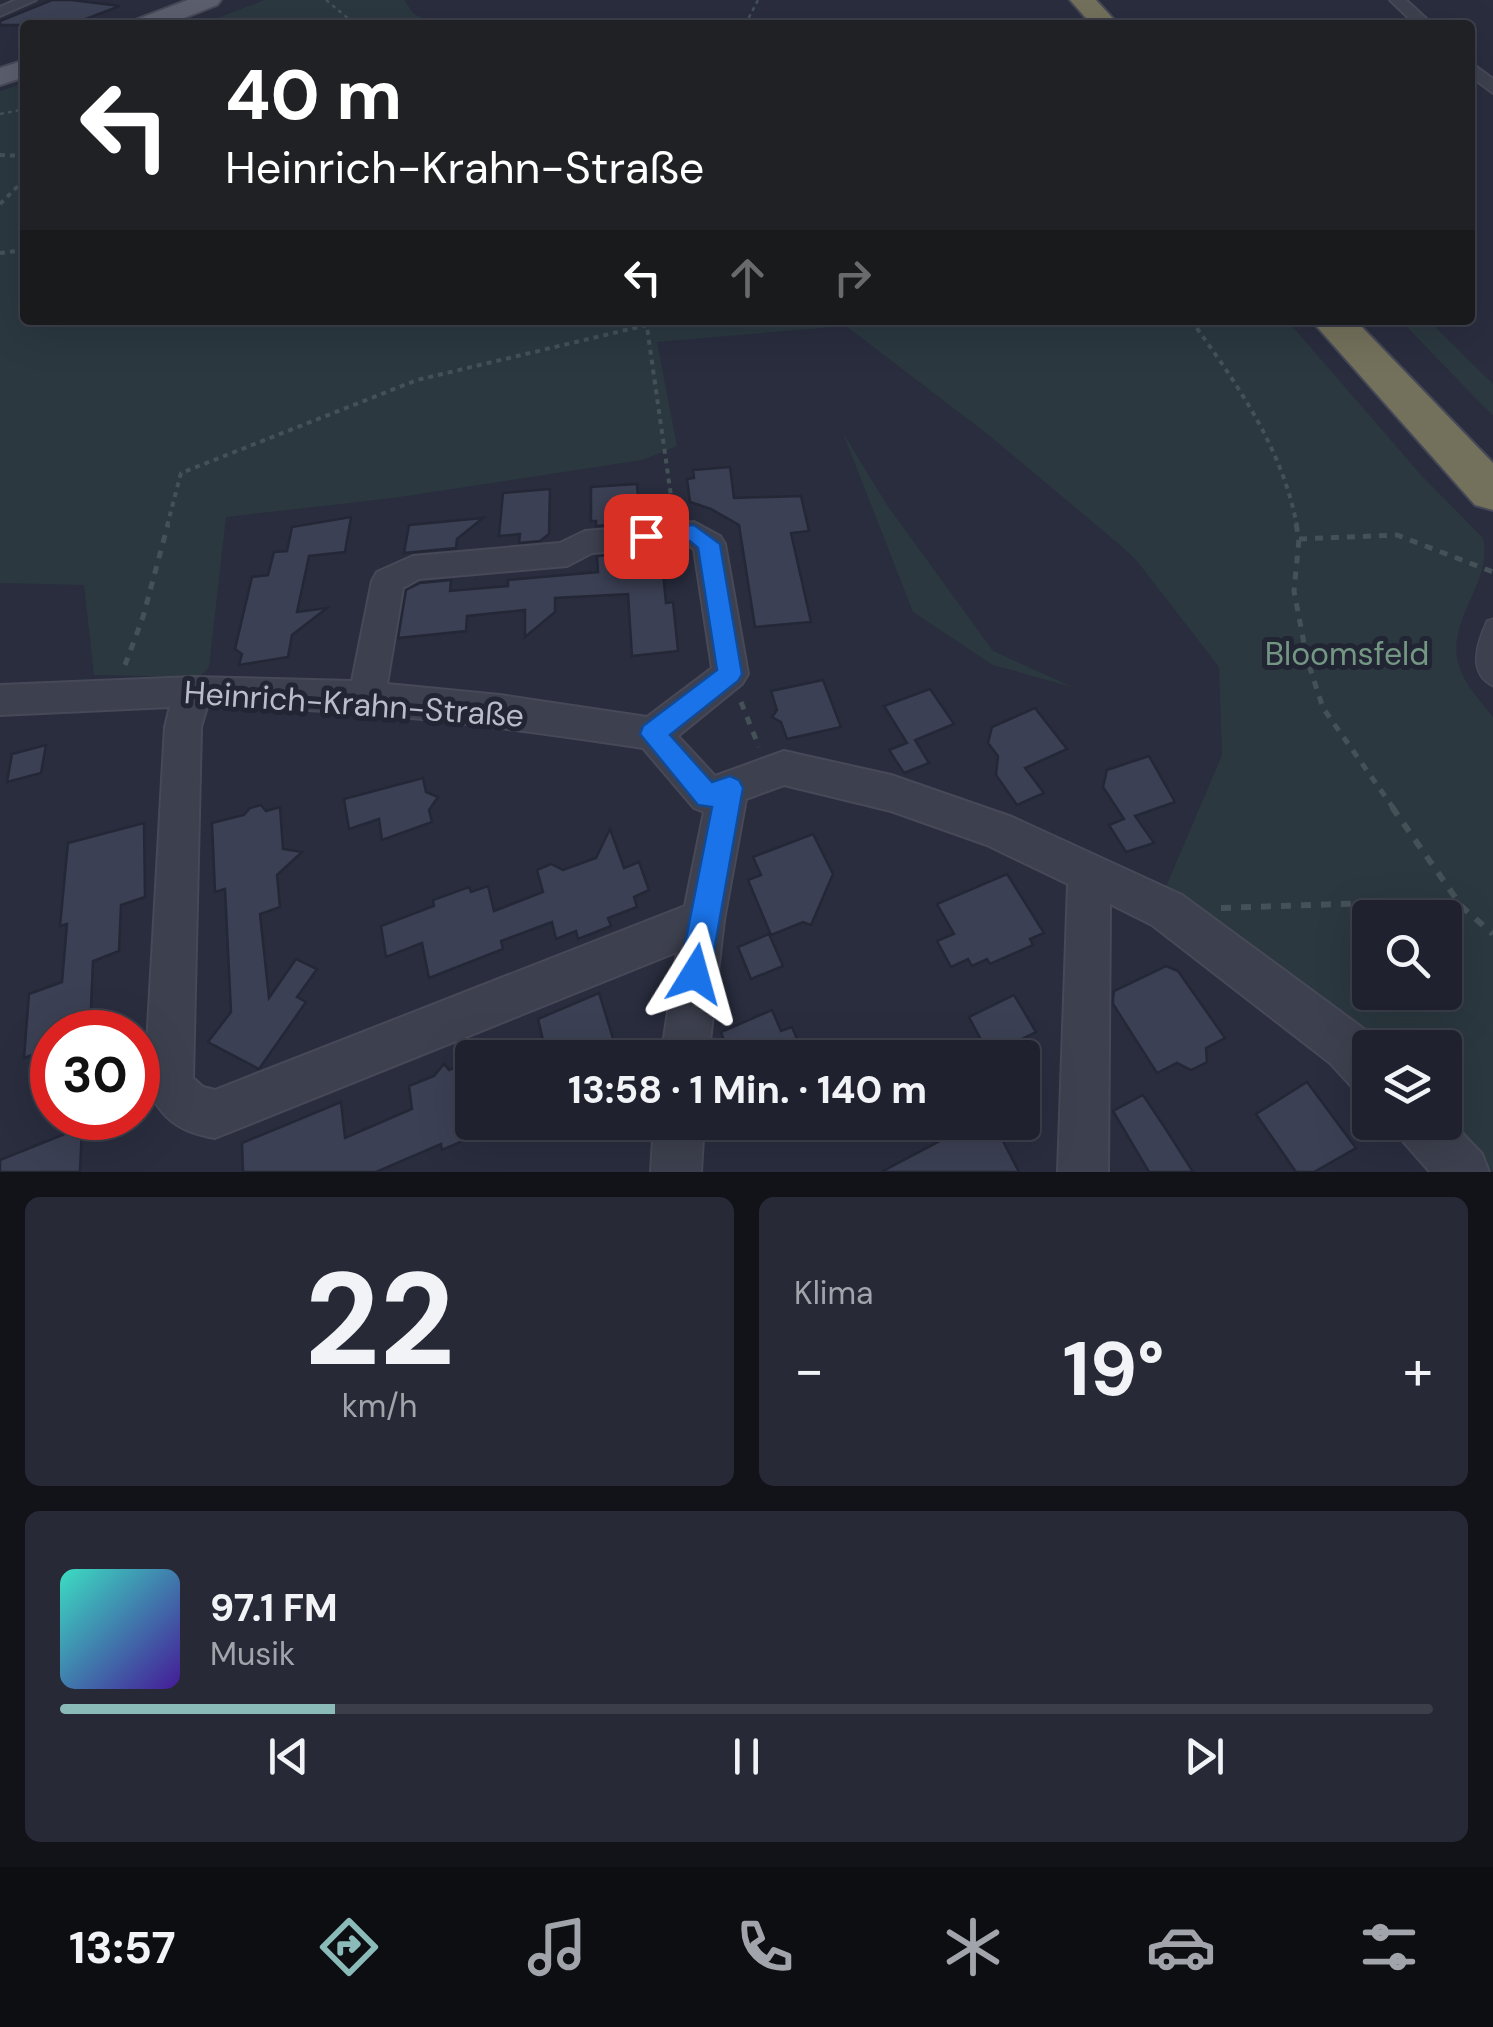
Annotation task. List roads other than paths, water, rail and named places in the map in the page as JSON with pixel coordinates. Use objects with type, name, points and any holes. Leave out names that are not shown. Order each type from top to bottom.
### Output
[{"type":"highway","points":[[1060,0],[1078,20]]},
{"type":"highway","points":[[1082,0],[1101,20]]},
{"type":"highway","points":[[1336,325],[1493,493]]},
{"type":"highway","points":[[1375,325],[1493,446]]},
{"type":"highway","points":[[1403,399],[1459,474],[1493,528]]},
{"type":"main road","points":[[127,20],[176,0]]},
{"type":"main road","points":[[157,20],[209,0]]},
{"type":"street","points":[[0,12],[30,0]]},
{"type":"street","points":[[1398,0],[1420,20]]},
{"type":"street","points":[[366,698],[388,581],[414,568],[568,554],[585,542],[694,533],[709,544],[730,674],[652,734],[708,796],[784,768],[891,793],[998,830],[1167,910],[1352,1051]]},
{"type":"street","name":"Heinrich-Krahn-Straße","points":[[0,700],[115,691],[366,698],[450,704],[652,734]]},
{"type":"street","points":[[194,692],[183,727],[169,1080],[173,1093],[195,1112],[214,1114],[703,920]]},
{"type":"street","points":[[686,1040],[703,920],[730,788]]},
{"type":"street","points":[[1083,1172],[1088,874]]},
{"type":"street","points":[[676,1172],[678,1140]]},
{"type":"street","points":[[1435,1140],[1464,1172]]},
{"type":"lane","points":[[1493,626],[1486,649],[1486,671],[1493,678]]},
{"type":"park label","name":"Bloomsfeld","points":[[1347,654]]}]
